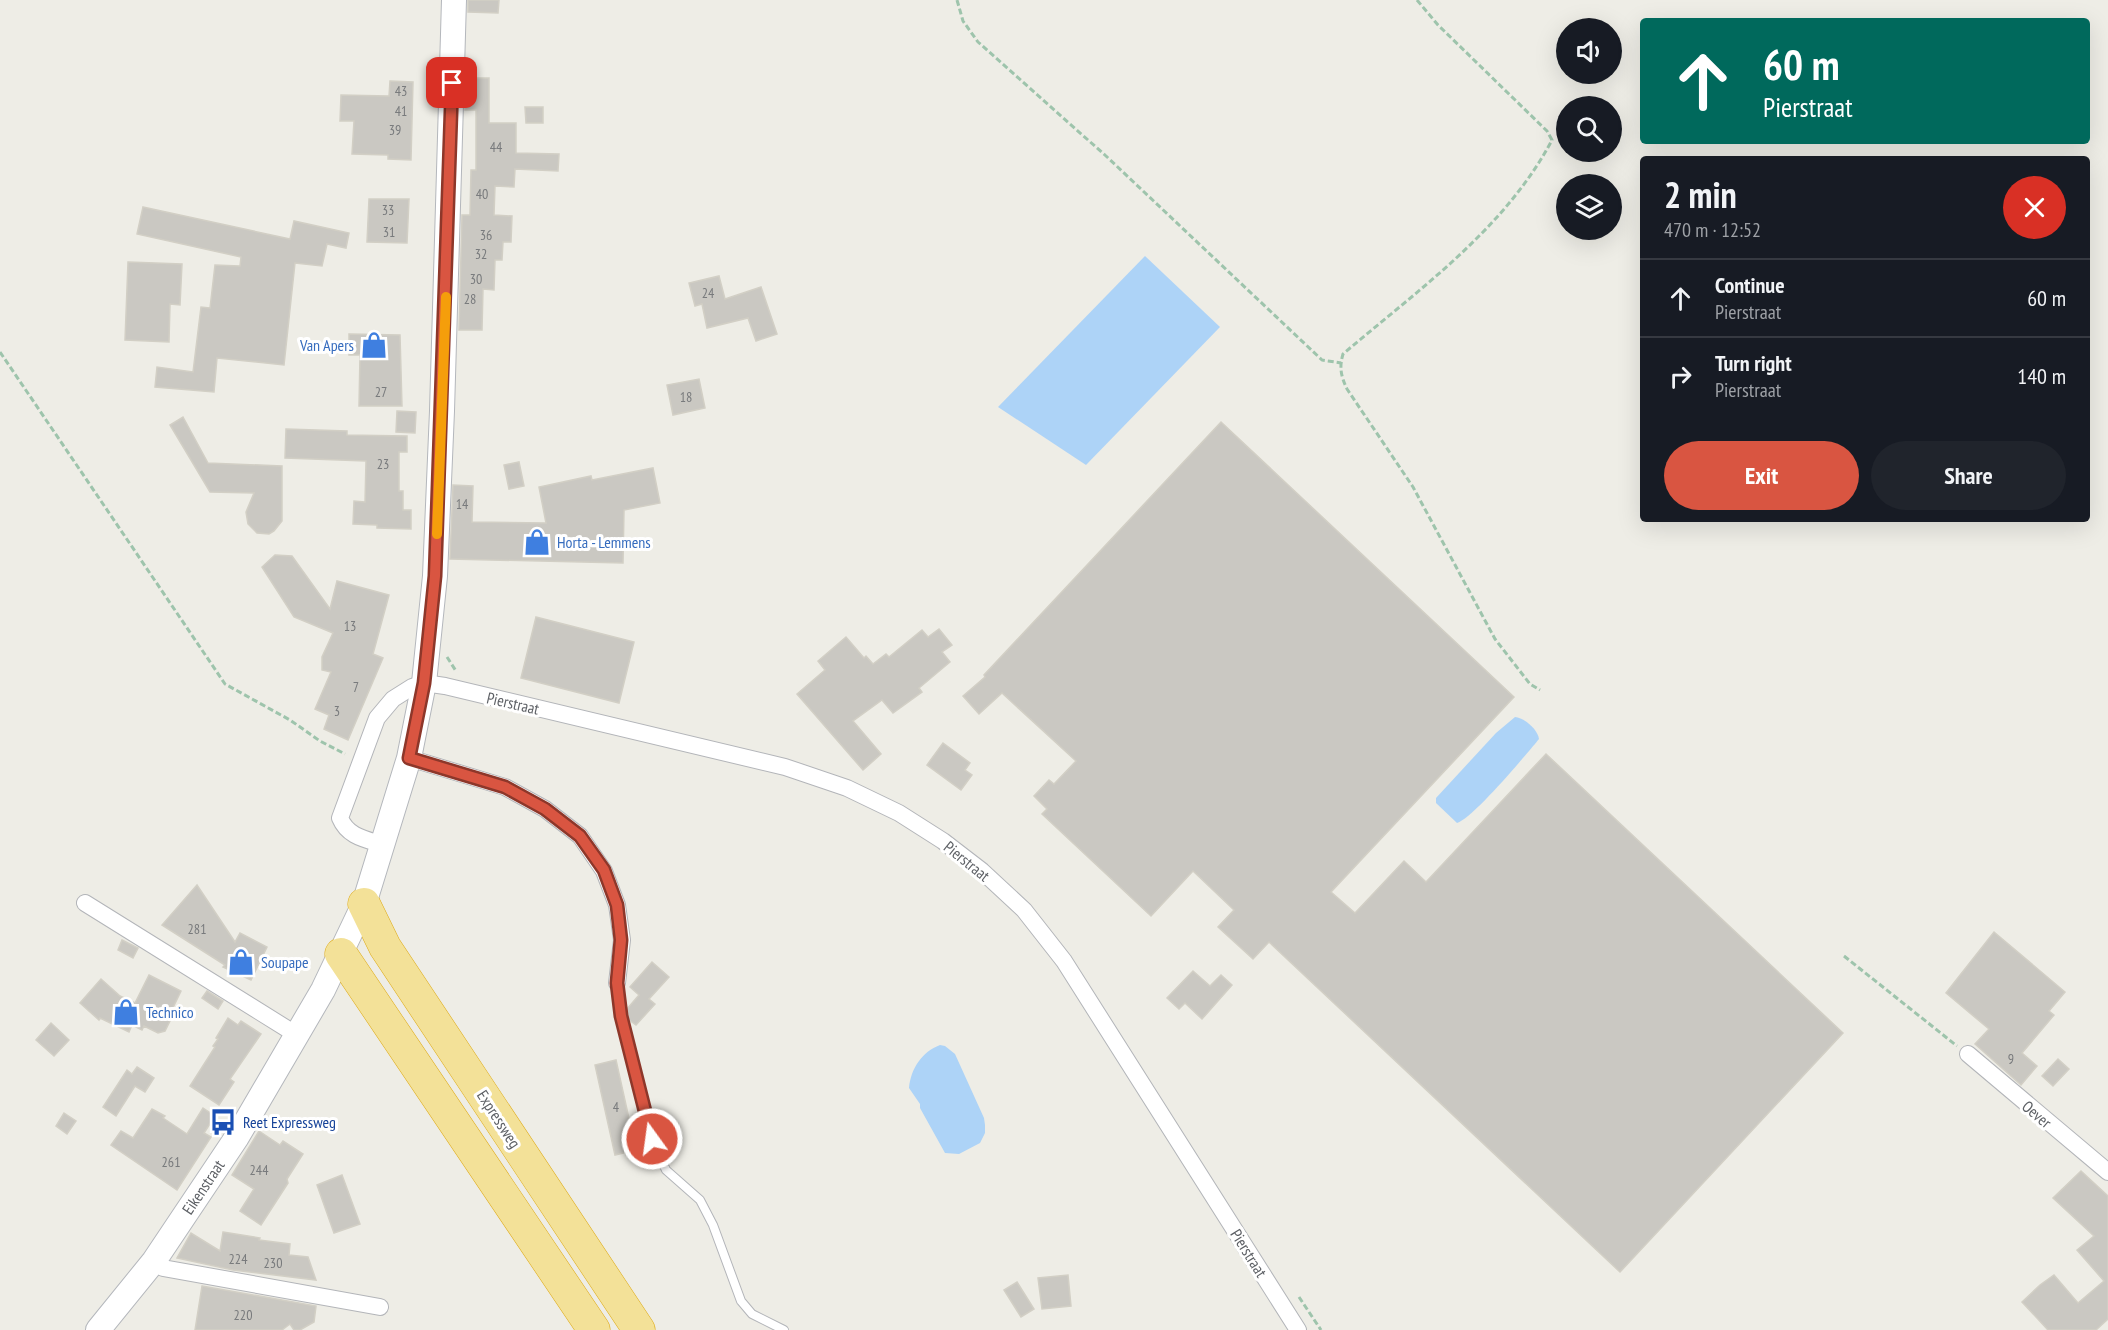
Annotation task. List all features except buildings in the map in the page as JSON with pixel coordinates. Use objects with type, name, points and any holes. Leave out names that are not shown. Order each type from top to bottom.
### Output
[{"type":"highway","name":"Expressweg","points":[[364,904],[385,947],[639,1330]]},
{"type":"highway","points":[[341,954],[594,1330]]},
{"type":"street","points":[[424,683],[412,687],[393,699],[377,718],[340,818],[344,828],[356,836],[384,845],[409,758],[424,683],[429,641],[435,576],[441,434],[454,6]]},
{"type":"street","name":"Pierstraat","points":[[424,683],[445,686],[785,767],[847,788],[899,813],[943,841],[981,870],[1024,910],[1064,961],[1298,1330]]},
{"type":"street","points":[[409,758],[505,787],[545,809],[580,836],[604,870],[617,905],[621,940],[617,983]]},
{"type":"street","name":"Eikenstraat","points":[[98,1330],[154,1262],[237,1137],[341,954],[364,904],[384,845]]},
{"type":"street","points":[[85,903],[297,1035]]},
{"type":"street","name":"Oever","points":[[1968,1054],[2108,1172]]},
{"type":"street","points":[[154,1262],[163,1268],[380,1307]]},
{"type":"lane","points":[[617,983],[621,1016],[652,1139],[666,1170],[700,1200],[713,1225],[741,1301],[752,1314],[784,1330]]},
{"type":"path","points":[[957,0],[963,21],[978,42],[1106,156],[1322,360],[1341,363]]},
{"type":"path","points":[[1417,0],[1438,25],[1547,131],[1552,140],[1538,167],[1501,212],[1463,252],[1343,354],[1341,375],[1347,388],[1413,487],[1495,639],[1530,684],[1540,690]]},
{"type":"path","points":[[0,352],[225,684],[290,720],[320,741],[360,761]]},
{"type":"path","points":[[429,641],[443,643],[446,656],[459,673]]},
{"type":"path","points":[[1844,956],[1968,1054]]},
{"type":"path","points":[[1294,1290],[1321,1330]]},
{"type":"water","points":[[1145,256],[1220,327],[1086,465],[998,407]]},
{"type":"water","points":[[1515,717],[1530,725],[1539,739],[1486,799],[1465,819],[1457,823],[1436,803],[1436,798],[1496,733]]},
{"type":"water","points":[[940,1045],[955,1054],[984,1118],[985,1133],[980,1143],[959,1154],[945,1153],[920,1108],[920,1104],[909,1088],[918,1062]]},
{"type":"slow traffic","points":[[437,534],[446,297]]},
{"type":"place","name":"Van Apers","points":[[374,345]]},
{"type":"place","name":"Horta - Lemmens","points":[[537,542]]},
{"type":"place","name":"Soupape","points":[[241,962]]},
{"type":"place","name":"Technico","points":[[126,1012]]},
{"type":"place","name":"Reet Expressweg","points":[[223,1122]]},
{"type":"route","points":[[452,83],[435,576],[424,683],[409,758],[505,787],[545,809],[580,836],[604,870],[617,905],[621,940],[617,983],[621,1016],[652,1139]]}]
